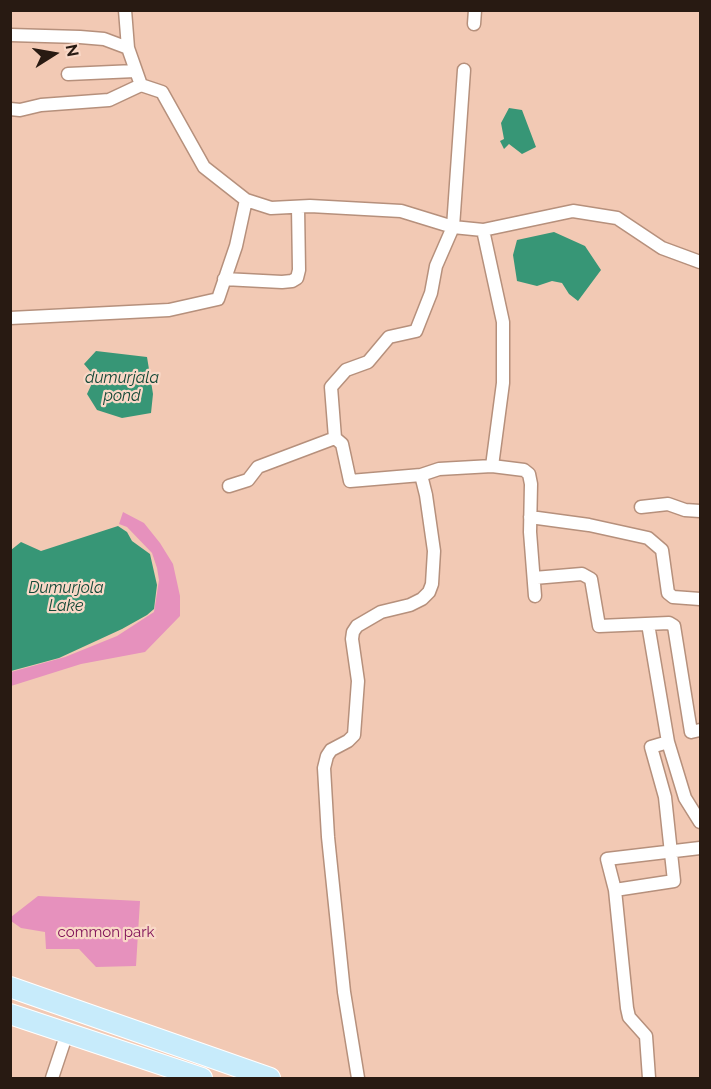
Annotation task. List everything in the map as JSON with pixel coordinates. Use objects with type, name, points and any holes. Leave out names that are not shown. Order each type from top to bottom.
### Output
[{"type":"main road","points":[[10,987],[270,1078]]},
{"type":"main road","points":[[10,1014],[197,1078]]},
{"type":"street","points":[[125,10],[128,48],[141,85]]},
{"type":"street","points":[[474,24],[475,10]]},
{"type":"street","points":[[10,35],[104,39],[128,48]]},
{"type":"street","points":[[464,70],[453,227],[436,266],[430,293],[416,331],[389,337],[368,362],[346,370],[331,387],[335,438],[342,444],[350,481],[421,475],[439,469],[492,466],[524,470],[529,474],[531,484],[530,517],[535,596]]},
{"type":"street","points":[[68,74],[135,71]]},
{"type":"street","points":[[10,109],[20,110],[41,105],[109,100],[141,85],[162,92],[204,167],[246,200],[271,208],[401,211],[453,227],[483,230],[573,211],[617,218],[662,249],[700,262]]},
{"type":"street","points":[[10,318],[169,310],[218,299],[236,246],[246,200]]},
{"type":"street","points":[[224,279],[282,282],[297,278],[299,270],[298,207]]},
{"type":"street","points":[[483,230],[503,322],[503,382],[492,466]]},
{"type":"street","points":[[229,486],[248,480],[258,467],[335,438]]},
{"type":"street","points":[[358,1078],[344,992],[328,837],[324,768],[331,750],[354,735],[358,681],[353,632],[357,626],[381,612],[410,605],[422,599],[429,592],[432,584],[434,551],[421,475]]},
{"type":"street","points":[[641,507],[668,504],[685,510],[700,511]]},
{"type":"street","points":[[530,517],[589,525],[648,538],[662,550],[668,593],[673,597],[700,599]]},
{"type":"street","points":[[534,578],[582,574],[591,579],[598,626],[669,623],[674,626],[691,732],[700,730]]},
{"type":"street","points":[[648,624],[668,742],[685,798],[700,822]]},
{"type":"street","points":[[615,890],[674,880],[664,797],[651,747],[668,742]]},
{"type":"street","points":[[649,1078],[646,1036],[629,1017],[627,1008],[615,890],[607,859],[700,848]]},
{"type":"street","points":[[52,1078],[67,1033]]},
{"type":"green space","points":[[123,512],[144,523],[173,564],[180,596],[180,616],[145,652],[81,664],[11,686],[11,672],[65,657],[117,636],[154,612],[159,580],[157,568],[152,553],[127,527],[119,524]]},
{"type":"green space","name":"common park","points":[[38,896],[140,901],[136,966],[96,967],[79,949],[46,949],[45,932],[21,928],[11,921],[11,917]]},
{"type":"water","points":[[509,108],[522,110],[536,147],[522,154],[509,144],[504,149],[500,141],[504,139],[501,123]]},
{"type":"water","points":[[554,232],[585,246],[601,270],[578,301],[569,294],[562,283],[552,281],[537,286],[517,281],[513,255],[517,240]]},
{"type":"water","name":"dumurjala pond","points":[[96,351],[147,357],[153,394],[151,413],[122,418],[97,410],[87,394],[95,377],[84,364]]},
{"type":"water","name":"Dumurjola Lake","points":[[118,526],[127,532],[132,541],[150,554],[157,585],[154,609],[122,629],[59,658],[11,671],[11,550],[21,542],[41,551]]}]
